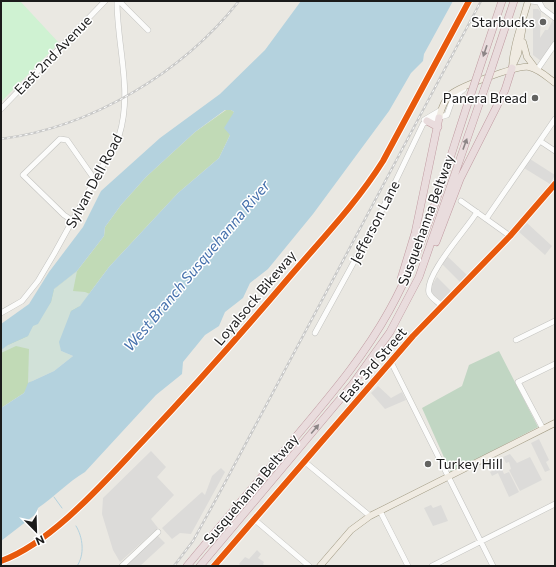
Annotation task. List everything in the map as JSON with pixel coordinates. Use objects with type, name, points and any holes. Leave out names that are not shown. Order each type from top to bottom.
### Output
[{"type":"highway","name":"Susquehanna Beltway","points":[[187,566],[338,387],[364,353],[390,310],[410,269],[502,1]]},
{"type":"highway","name":"Susquehanna Beltway","points":[[200,566],[352,385],[390,332],[419,277],[514,1]]},
{"type":"highway","points":[[502,38],[517,1]]},
{"type":"highway","points":[[419,277],[431,253],[460,180],[505,90],[512,68]]},
{"type":"highway","points":[[364,353],[393,296],[407,261],[415,232],[440,114]]},
{"type":"highway","points":[[425,123],[438,127]]},
{"type":"main road","points":[[512,68],[513,54],[530,1]]},
{"type":"main road","points":[[512,68],[518,54],[523,20]]},
{"type":"main road","points":[[522,33],[524,51],[537,70]]},
{"type":"main road","points":[[440,114],[446,100],[451,94],[512,68],[523,66],[537,70],[555,82]]},
{"type":"main road","name":"East 3rd Street","points":[[214,566],[391,362],[442,306],[510,236],[555,184]]},
{"type":"main road","points":[[320,566],[351,530],[370,516],[555,423]]},
{"type":"street","name":"East 2nd Avenue","points":[[1,109],[105,1]]},
{"type":"street","points":[[118,1],[148,30]]},
{"type":"street","name":"Sylvan Dell Road","points":[[1,313],[19,304],[29,293],[46,268],[119,136],[124,117],[126,92],[118,1]]},
{"type":"street","points":[[530,1],[539,2],[543,10],[555,18]]},
{"type":"street","points":[[537,70],[555,44]]},
{"type":"street","points":[[425,123],[440,114]]},
{"type":"street","points":[[486,218],[555,119]]},
{"type":"street","name":"Jefferson Lane","points":[[315,333],[378,218],[425,123]]},
{"type":"street","points":[[73,221],[64,216],[23,175],[60,139],[63,138],[67,140],[95,180]]},
{"type":"street","points":[[540,141],[555,151]]},
{"type":"street","points":[[461,201],[510,236]]},
{"type":"street","points":[[442,306],[432,297],[429,288],[442,258],[469,225],[477,212]]},
{"type":"street","points":[[516,340],[555,321]]},
{"type":"street","points":[[391,362],[494,566]]},
{"type":"street","points":[[543,429],[518,382],[555,364]]},
{"type":"street","points":[[305,462],[370,516]]},
{"type":"street","points":[[432,566],[555,504]]},
{"type":"street","points":[[380,511],[408,566]]},
{"type":"street","points":[[255,520],[309,566]]},
{"type":"street","points":[[122,566],[158,532]]},
{"type":"green space","points":[[1,1],[20,1],[59,43],[1,102]]},
{"type":"green space","points":[[226,110],[231,110],[234,112],[230,135],[219,158],[178,193],[109,267],[80,306],[24,393],[1,408],[1,350],[8,345],[54,289],[77,271],[104,236],[105,227],[121,205],[146,177],[195,132]]},
{"type":"green space","points":[[499,351],[538,427],[451,473],[422,408],[462,386],[469,365]]},
{"type":"shaded area","points":[[533,9],[538,9],[541,12],[540,38],[545,30],[548,30],[553,19],[555,21],[555,40],[541,61],[533,55]]},
{"type":"shaded area","points":[[530,159],[555,175],[550,184],[524,168]]},
{"type":"shaded area","points":[[527,223],[552,246],[545,255],[519,232]]},
{"type":"shaded area","points":[[446,255],[467,275],[460,282],[441,263]]},
{"type":"shaded area","points":[[77,271],[73,291],[90,294],[80,306],[71,311],[61,351],[73,356],[54,371],[28,383],[29,349],[16,346],[1,353],[1,350],[8,345],[28,336],[29,331],[51,302],[54,289]]},
{"type":"shaded area","points":[[437,277],[451,291],[441,301],[431,293],[430,288]]},
{"type":"shaded area","points":[[378,386],[391,398],[402,392],[406,400],[385,409],[371,393]]},
{"type":"shaded area","points":[[539,439],[549,460],[546,462],[550,470],[545,472],[531,443]]},
{"type":"shaded area","points":[[151,451],[166,467],[157,477],[174,495],[151,519],[158,528],[120,562],[113,550],[102,514],[103,498]]},
{"type":"shaded area","points":[[510,454],[517,463],[530,457],[542,480],[520,491],[509,470],[511,469],[509,462],[506,463],[503,457]]},
{"type":"shaded area","points":[[501,467],[504,474],[509,472],[519,492],[509,497],[498,473],[492,476],[490,472]]},
{"type":"shaded area","points":[[221,468],[225,472],[191,534],[180,533],[172,539],[162,528],[202,492],[205,495],[212,476]]},
{"type":"shaded area","points":[[431,505],[433,508],[441,505],[448,521],[433,526],[424,508]]},
{"type":"shaded area","points":[[157,535],[165,543],[140,566],[125,566]]},
{"type":"shaded area","points":[[257,550],[261,554],[258,558],[264,562],[263,564],[265,566],[241,566],[239,564],[245,557],[249,559]]},
{"type":"water","name":"West Branch Susquehanna River","points":[[301,1],[453,1],[424,54],[423,61],[411,73],[389,111],[313,214],[268,269],[250,283],[243,298],[225,312],[219,326],[205,335],[183,362],[182,374],[156,395],[85,472],[38,508],[36,514],[1,541],[1,408],[24,393],[28,383],[54,371],[73,356],[61,351],[59,342],[71,311],[80,306],[109,267],[178,193],[219,158],[230,135],[224,128],[234,112],[231,110],[225,110],[195,132],[146,177],[121,205],[105,227],[104,236],[77,271],[54,289],[51,302],[38,324],[33,326],[28,336],[8,345],[1,350],[1,324],[29,304],[49,272],[83,227],[101,191],[160,138],[220,94],[265,50]]},
{"type":"waterway","points":[[54,497],[62,508]]},
{"type":"waterway","points":[[76,526],[82,541],[81,557],[77,566]]},
{"type":"railway","points":[[1,139],[35,133],[69,122],[101,109],[133,92],[163,73],[191,51],[216,27],[239,1]]},
{"type":"railway","points":[[174,566],[193,541],[220,492],[481,1]]},
{"type":"cycle path","name":"Loyalsock Bikeway","points":[[1,561],[40,540],[95,492],[198,382],[337,222],[383,161],[469,1]]},
{"type":"cycle path","points":[[214,566],[413,336],[510,236],[555,184]]},
{"type":"place","name":"Starbucks","points":[[543,22]]},
{"type":"place","name":"Panera Bread","points":[[535,98]]},
{"type":"place","name":"Turkey Hill","points":[[428,464]]}]
